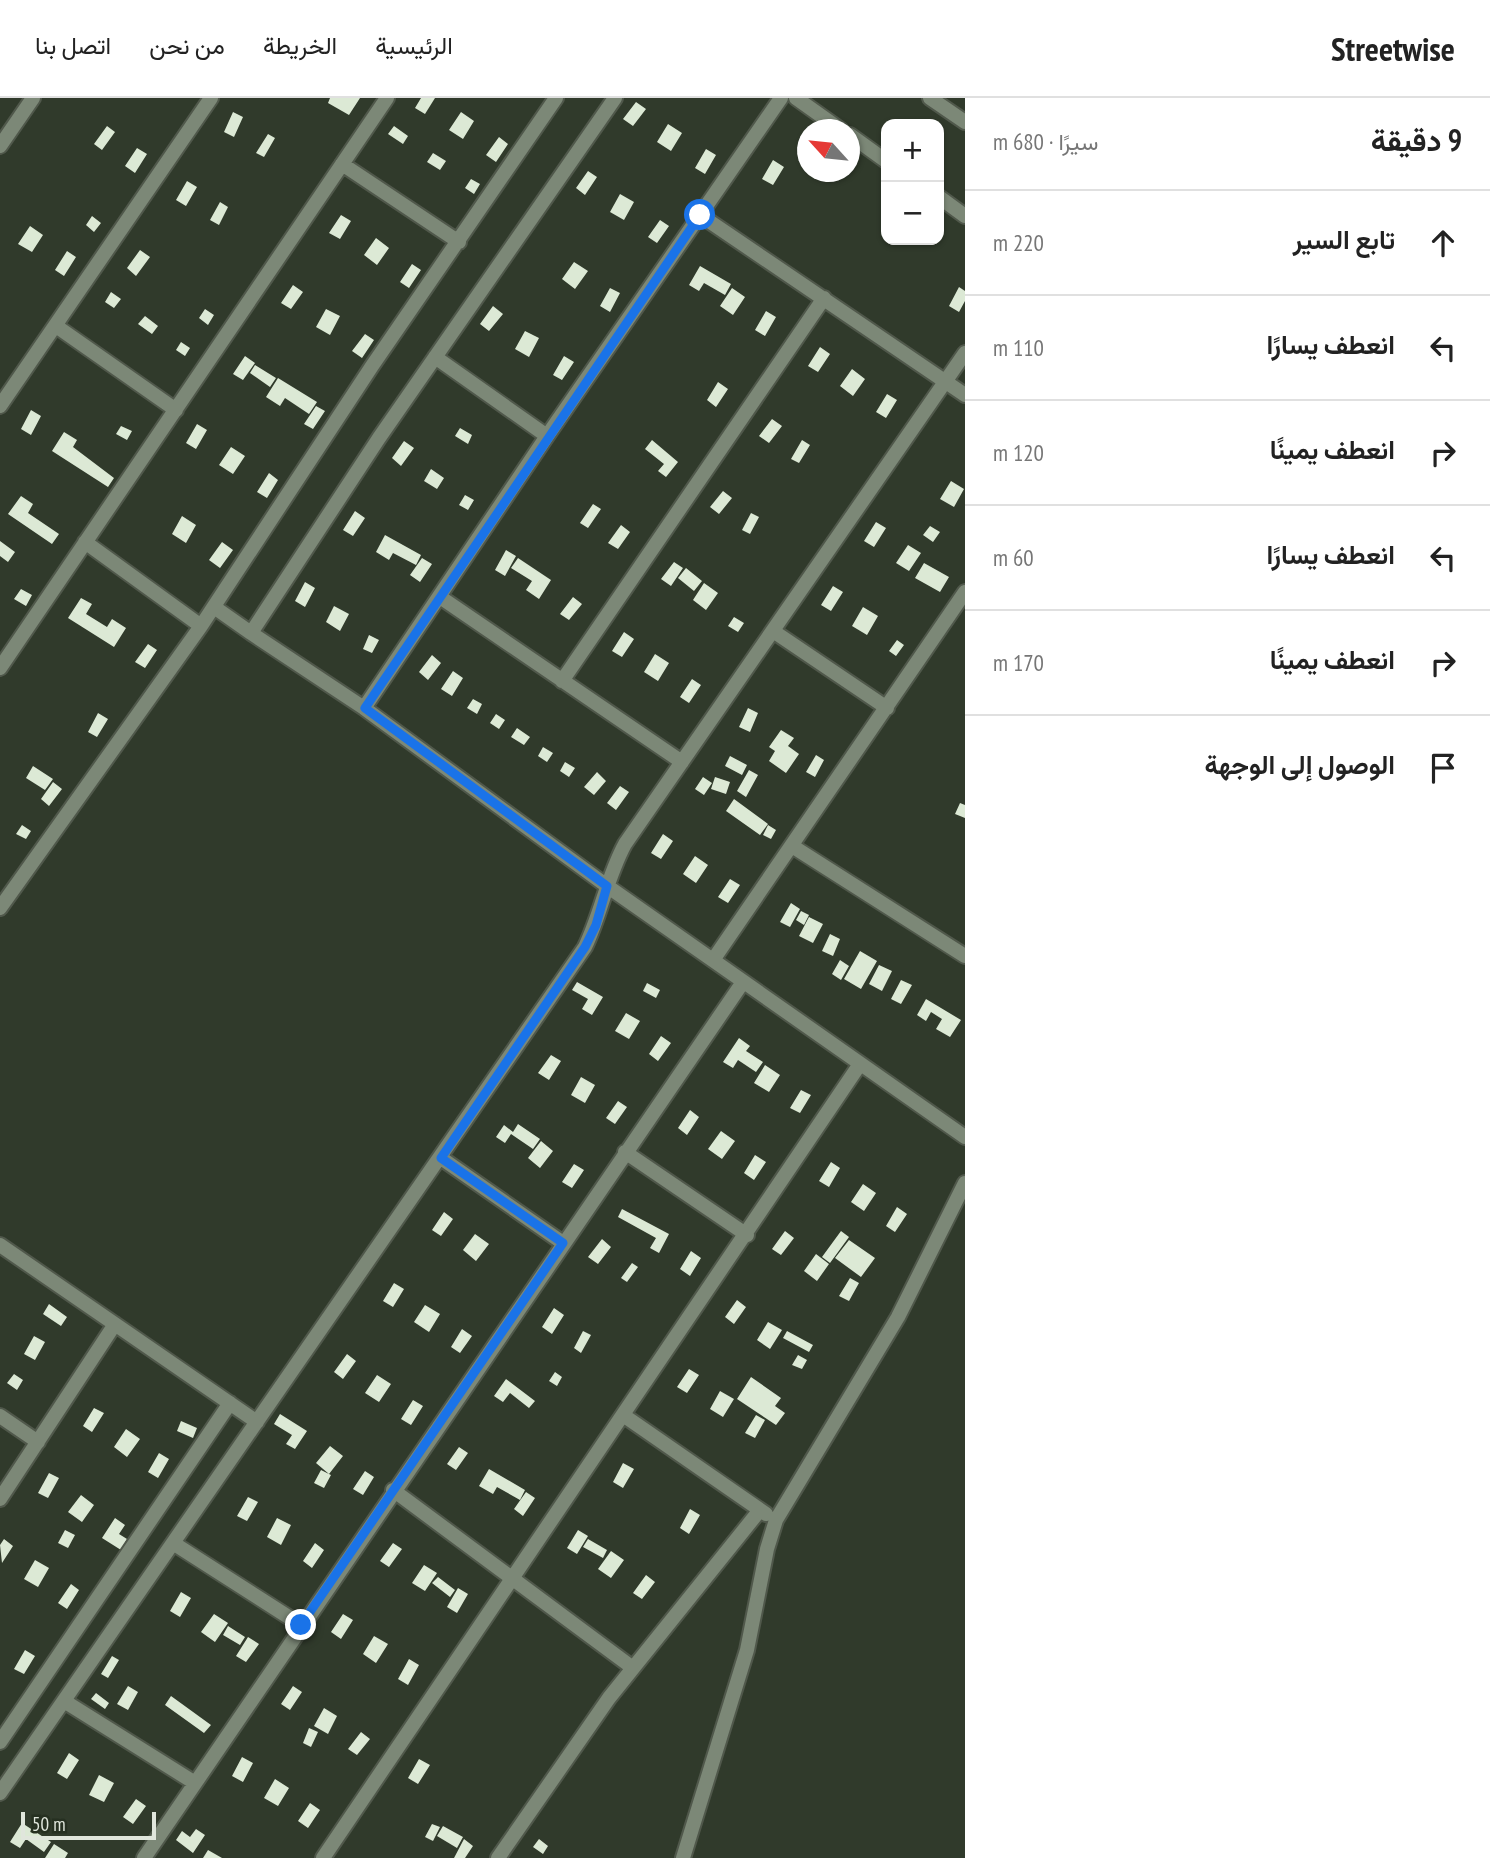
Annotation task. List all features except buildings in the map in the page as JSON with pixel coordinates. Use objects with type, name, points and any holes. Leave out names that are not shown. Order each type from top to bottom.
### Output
[{"type":"street","points":[[0,146],[33,98]]},
{"type":"street","points":[[0,406],[211,98]]},
{"type":"street","points":[[2,661],[387,98]]},
{"type":"street","points":[[0,908],[201,626],[372,366],[556,98]]},
{"type":"street","points":[[251,633],[435,357],[615,98]]},
{"type":"street","points":[[365,708],[547,436],[781,98]]},
{"type":"street","points":[[796,98],[826,119]]},
{"type":"street","points":[[930,98],[947,103],[965,122]]},
{"type":"street","points":[[860,143],[881,157]]},
{"type":"street","points":[[342,164],[459,242]]},
{"type":"street","points":[[944,201],[965,216]]},
{"type":"street","points":[[700,215],[965,395]]},
{"type":"street","points":[[562,681],[824,298]]},
{"type":"street","points":[[56,326],[176,410]]},
{"type":"street","points":[[0,1793],[585,947],[596,925],[614,864],[625,844],[965,353]]},
{"type":"street","points":[[435,357],[547,436]]},
{"type":"street","points":[[85,542],[201,626]]},
{"type":"street","points":[[713,960],[965,593]]},
{"type":"street","points":[[440,597],[682,762]]},
{"type":"street","points":[[214,607],[365,708],[607,886],[965,1137]]},
{"type":"street","points":[[773,631],[887,708]]},
{"type":"street","points":[[792,846],[965,956]]},
{"type":"street","points":[[144,1858],[393,1490],[743,982]]},
{"type":"street","points":[[323,1858],[747,1235],[860,1064]]},
{"type":"street","points":[[625,1153],[747,1235]]},
{"type":"street","points":[[441,1158],[563,1243]]},
{"type":"street","points":[[683,1858],[747,1650],[767,1549],[776,1520],[898,1317],[965,1183]]},
{"type":"street","points":[[0,1245],[257,1422]]},
{"type":"street","points":[[0,1499],[115,1324]]},
{"type":"street","points":[[0,1742],[6,1720],[230,1403]]},
{"type":"street","points":[[624,1415],[776,1520]]},
{"type":"street","points":[[0,1416],[38,1442]]},
{"type":"street","points":[[393,1490],[633,1668]]},
{"type":"street","points":[[498,1858],[573,1747],[760,1510]]},
{"type":"street","points":[[173,1543],[301,1625]]},
{"type":"street","points":[[64,1701],[195,1783]]},
{"type":"route","points":[[301,1625],[563,1243],[441,1158],[585,947],[596,925],[607,886],[365,708],[547,436],[700,215]]}]
